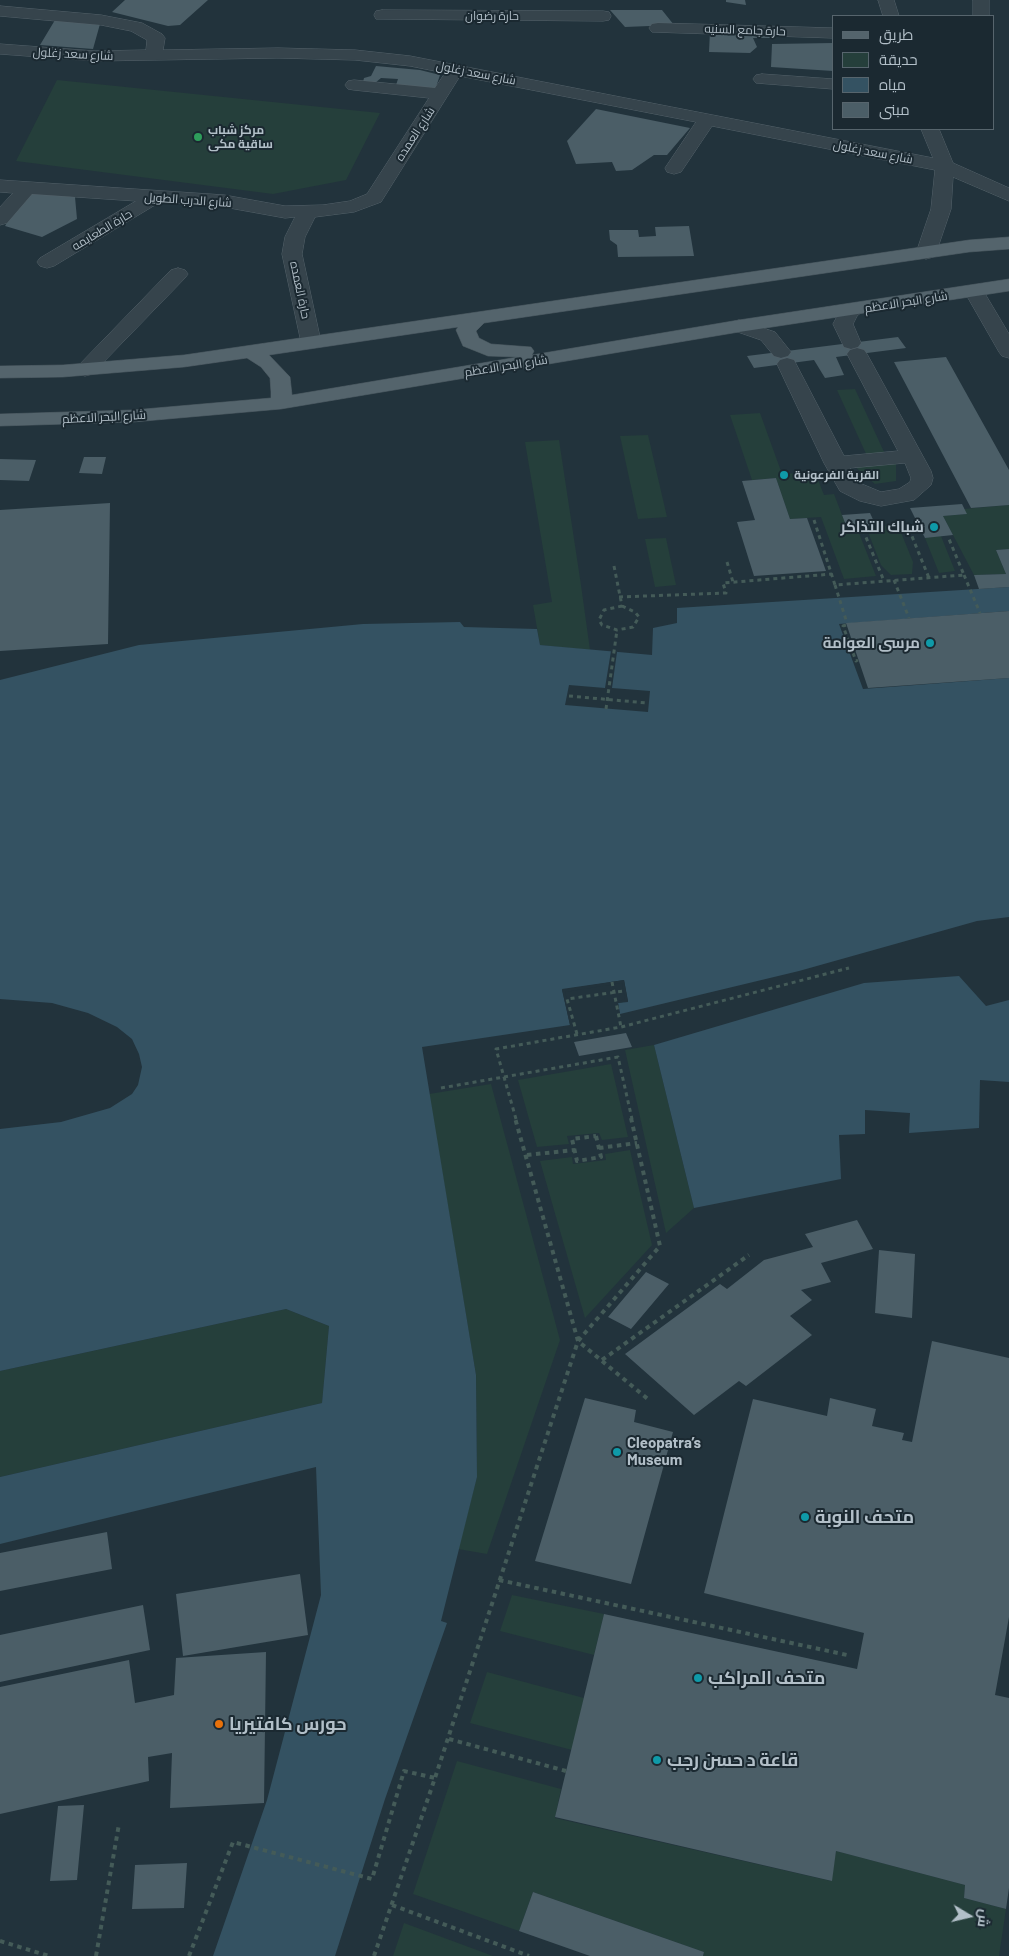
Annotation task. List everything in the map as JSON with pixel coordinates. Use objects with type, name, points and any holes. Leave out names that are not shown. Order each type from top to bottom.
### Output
[{"type":"main road","points":[[0,372],[84,370],[184,361],[926,253],[1009,243]]},
{"type":"main road","name":"شارع البحر الاعظم","points":[[0,420],[133,416],[281,403],[739,326],[1009,286]]},
{"type":"main road","points":[[476,319],[466,330],[470,342],[488,350],[593,352]]},
{"type":"main road","points":[[252,352],[268,363],[280,377],[281,403]]},
{"type":"street","points":[[380,58],[380,28],[392,0]]},
{"type":"street","points":[[886,0],[891,15]]},
{"type":"street","points":[[981,15],[982,0]]},
{"type":"street","points":[[0,10],[101,20],[136,26],[156,38],[154,56]]},
{"type":"street","name":"حارة رضوان","points":[[380,28],[603,16]]},
{"type":"street","name":"حارة جامع السنيه","points":[[658,28],[832,32]]},
{"type":"street","name":"شارع سعد زغلول","points":[[0,48],[95,56],[278,53],[380,58],[456,69],[945,166],[1009,194]]},
{"type":"street","name":"شارع العمده","points":[[374,198],[456,69]]},
{"type":"street","points":[[762,79],[832,84]]},
{"type":"street","points":[[354,85],[441,94]]},
{"type":"street","points":[[674,168],[707,119]]},
{"type":"street","points":[[926,253],[941,208],[945,166],[930,130]]},
{"type":"street","name":"شارع الدرب الطويل","points":[[0,186],[224,201],[285,212],[354,206],[374,198]]},
{"type":"street","points":[[0,219],[27,188]]},
{"type":"street","name":"حارة الطعايمه","points":[[47,262],[156,197]]},
{"type":"street","name":"حارة العمده","points":[[308,211],[295,237],[292,254],[311,342]]},
{"type":"street","points":[[84,370],[178,274]]},
{"type":"street","points":[[974,291],[1001,326],[1009,352]]},
{"type":"street","points":[[739,326],[768,336],[784,358],[843,479],[857,492],[868,496],[890,499],[906,495],[920,485],[922,478],[843,324],[848,313],[855,309]]},
{"type":"street","points":[[835,464],[912,456]]},
{"type":"path","points":[[814,520],[846,624],[843,626],[856,661],[858,660]]},
{"type":"path","points":[[862,527],[884,581]]},
{"type":"path","points":[[909,528],[929,578]]},
{"type":"path","points":[[949,539],[980,614]]},
{"type":"path","points":[[727,562],[733,582]]},
{"type":"path","points":[[614,566],[622,606]]},
{"type":"path","points":[[619,597],[726,593],[722,583],[832,574]]},
{"type":"path","points":[[835,585],[964,575]]},
{"type":"path","points":[[894,580],[909,618]]},
{"type":"path","points":[[622,606],[636,612],[639,617],[633,627],[617,630],[608,629],[599,620],[604,610],[622,606]]},
{"type":"path","points":[[606,709],[617,630]]},
{"type":"path","points":[[569,696],[647,702]]},
{"type":"path","points":[[649,1400],[578,1341],[496,1048],[620,1027],[849,968]]},
{"type":"path","points":[[612,982],[620,1027]]},
{"type":"path","points":[[577,1034],[567,999],[624,991]]},
{"type":"path","points":[[374,1956],[436,1778],[578,1341],[660,1246],[618,1056],[441,1088]]},
{"type":"path","points":[[596,1136],[601,1158],[577,1160],[575,1150],[572,1139],[596,1136]]},
{"type":"path","points":[[599,1148],[637,1144]]},
{"type":"path","points":[[527,1155],[575,1150]]},
{"type":"path","points":[[602,1360],[749,1255]]},
{"type":"path","points":[[499,1580],[847,1655]]},
{"type":"path","points":[[448,1739],[566,1771]]},
{"type":"path","points":[[189,1956],[232,1842],[372,1879],[404,1771],[436,1778]]},
{"type":"path","points":[[96,1956],[119,1824]]},
{"type":"path","points":[[392,1906],[529,1956]]},
{"type":"path","points":[[0,1941],[49,1956]]},
{"type":"green space","name":"مركز شباب ساقية مكى","points":[[57,80],[380,113],[346,180],[273,194],[16,161]]},
{"type":"green space","points":[[855,389],[885,454],[867,456],[837,390]]},
{"type":"green space","points":[[760,413],[782,474],[815,472],[824,495],[834,494],[847,528],[857,528],[876,576],[844,579],[821,517],[790,519],[776,478],[752,480],[730,415]]},
{"type":"green space","points":[[648,435],[667,517],[638,519],[620,436]]},
{"type":"green space","points":[[559,440],[590,650],[540,645],[533,605],[552,602],[525,442]]},
{"type":"green space","points":[[896,461],[896,481],[875,484],[853,465]]},
{"type":"green space","points":[[1009,505],[1009,549],[996,550],[1006,574],[974,575],[943,516],[966,514],[964,509]]},
{"type":"green space","points":[[898,525],[913,562],[912,574],[891,575],[881,565],[866,527]]},
{"type":"green space","points":[[941,536],[955,571],[939,573],[925,538]]},
{"type":"green space","points":[[666,538],[676,585],[655,587],[645,539]]},
{"type":"green space","points":[[654,1045],[694,1208],[666,1233],[625,1050]]},
{"type":"green space","points":[[611,1064],[628,1137],[602,1140],[599,1133],[567,1136],[569,1144],[537,1147],[518,1080]]},
{"type":"green space","points":[[491,1084],[560,1340],[487,1554],[458,1549],[477,1477],[476,1375],[429,1094]]},
{"type":"green space","points":[[630,1150],[652,1245],[585,1318],[540,1161],[572,1157],[573,1164],[606,1160],[605,1154]]},
{"type":"green space","points":[[286,1309],[329,1326],[322,1403],[0,1477],[0,1371]]},
{"type":"green space","points":[[512,1595],[604,1614],[594,1655],[500,1631]]},
{"type":"green space","points":[[487,1672],[584,1698],[572,1750],[470,1723]]},
{"type":"green space","points":[[457,1761],[561,1789],[555,1818],[831,1881],[836,1851],[965,1885],[964,1898],[1006,1909],[999,1956],[703,1956],[704,1952],[533,1892],[519,1931],[413,1894]]},
{"type":"green space","points":[[404,1923],[493,1956],[393,1956]]},
{"type":"water","points":[[1009,587],[1009,611],[839,624],[863,689],[1009,678],[1009,917],[977,921],[799,971],[620,1014],[618,1003],[628,1001],[624,980],[562,990],[570,1025],[422,1047],[476,1375],[477,1477],[441,1621],[447,1623],[385,1799],[335,1956],[213,1956],[267,1800],[321,1595],[316,1467],[0,1544],[0,1477],[322,1403],[329,1326],[286,1309],[0,1371],[0,1129],[61,1122],[110,1108],[132,1094],[138,1085],[142,1067],[139,1054],[132,1039],[117,1027],[88,1013],[52,1003],[0,999],[0,680],[139,645],[363,624],[460,622],[464,627],[537,629],[540,645],[652,655],[653,628],[677,623],[677,608]]},
{"type":"water","points":[[959,976],[986,1006],[1009,1000],[1009,1082],[980,1080],[979,1128],[909,1133],[910,1113],[865,1110],[865,1134],[839,1135],[841,1179],[694,1208],[654,1045],[864,983]]},
{"type":"pier","points":[[611,651],[617,652],[612,688],[650,691],[648,712],[565,705],[569,685],[605,688]]},
{"type":"pier","points":[[624,980],[628,1002],[618,1003],[620,1014],[618,1015],[616,1002],[625,999],[622,983],[565,992],[573,1024],[570,1025],[562,989]]},
{"type":"building","points":[[125,0],[208,0],[180,25],[168,26],[112,12]]},
{"type":"building","points":[[726,0],[745,0],[746,5],[726,2]]},
{"type":"building","points":[[610,10],[662,10],[674,25],[625,27]]},
{"type":"building","points":[[55,20],[100,24],[93,49],[40,45]]},
{"type":"building","points":[[710,31],[776,33],[775,38],[753,38],[757,47],[750,53],[709,52]]},
{"type":"building","points":[[832,43],[832,71],[771,67],[772,44]]},
{"type":"building","points":[[376,66],[420,70],[440,75],[435,90],[395,88],[398,79],[381,78],[375,83],[363,82],[364,78],[371,76]]},
{"type":"building","points":[[596,109],[690,128],[667,155],[654,155],[632,170],[616,171],[612,162],[576,164],[567,141]]},
{"type":"building","points":[[27,188],[75,197],[77,219],[42,237],[5,226]]},
{"type":"building","points":[[689,226],[694,256],[618,257],[617,245],[610,240],[609,230],[638,230],[639,237],[656,236],[655,227]]},
{"type":"building","points":[[898,337],[906,348],[836,357],[844,375],[825,378],[814,360],[754,368],[747,356]]},
{"type":"building","points":[[946,357],[1009,470],[1009,505],[971,508],[894,362]]},
{"type":"building","points":[[84,457],[106,457],[102,474],[79,473]]},
{"type":"building","points":[[0,459],[36,460],[29,481],[0,480]]},
{"type":"building","points":[[776,478],[790,519],[807,518],[826,571],[754,576],[737,522],[755,520],[742,481]]},
{"type":"building","points":[[110,503],[108,644],[0,651],[0,510]]},
{"type":"building","points":[[962,504],[967,514],[943,516],[953,535],[925,538],[910,508]]},
{"type":"building","points":[[870,513],[876,526],[847,528],[842,515]]},
{"type":"building","points":[[1009,549],[1009,587],[979,589],[974,575],[1006,574],[996,550]]},
{"type":"building","name":"مرسى العوامة","points":[[1009,611],[1009,678],[868,688],[846,623]]},
{"type":"building","points":[[626,1033],[632,1047],[579,1056],[574,1042]]},
{"type":"building","points":[[857,1220],[873,1249],[821,1263],[831,1282],[801,1290],[812,1300],[790,1316],[812,1335],[746,1386],[739,1381],[694,1415],[625,1354],[720,1284],[727,1289],[764,1260],[813,1247],[805,1234]]},
{"type":"building","points":[[879,1250],[915,1254],[912,1318],[875,1313]]},
{"type":"building","points":[[646,1272],[669,1284],[631,1329],[608,1317]]},
{"type":"building","points":[[932,1341],[1009,1358],[1009,1617],[995,1695],[1009,1698],[1009,1888],[1006,1909],[964,1898],[965,1885],[836,1851],[832,1881],[555,1817],[604,1614],[857,1669],[864,1633],[704,1593],[753,1399],[827,1416],[830,1398],[876,1409],[872,1426],[904,1433],[902,1440],[912,1442]]},
{"type":"building","points":[[585,1398],[636,1410],[634,1422],[673,1432],[631,1584],[535,1561]]},
{"type":"building","points":[[107,1532],[112,1569],[0,1591],[0,1553]]},
{"type":"building","points":[[300,1574],[308,1635],[183,1656],[176,1594]]},
{"type":"building","points":[[143,1605],[150,1650],[0,1682],[0,1635]]},
{"type":"building","points":[[266,1652],[264,1803],[170,1808],[172,1753],[148,1757],[149,1781],[0,1814],[0,1687],[129,1660],[135,1703],[174,1695],[176,1658]]},
{"type":"building","points":[[84,1805],[77,1880],[50,1881],[58,1806]]},
{"type":"building","points":[[187,1863],[184,1908],[132,1909],[135,1865]]},
{"type":"building","points":[[533,1892],[704,1952],[703,1956],[590,1956],[519,1931]]},
{"type":"place","name":"مركز شباب ساقية مكى","points":[[198,137]]},
{"type":"place","name":"القرية الفرعونية","points":[[784,475]]},
{"type":"place","name":"شباك التذاكر","points":[[934,527]]},
{"type":"place","name":"مرسى العوامة","points":[[930,643]]},
{"type":"place","name":"Cleopatra’s Museum","points":[[617,1452]]},
{"type":"place","name":"متحف النوبة","points":[[805,1517]]},
{"type":"place","name":"متحف المراكب","points":[[698,1678]]},
{"type":"place","name":"حورس كافتيريا","points":[[219,1724]]},
{"type":"place","name":"قاعة د حسن رجب","points":[[657,1760]]}]
